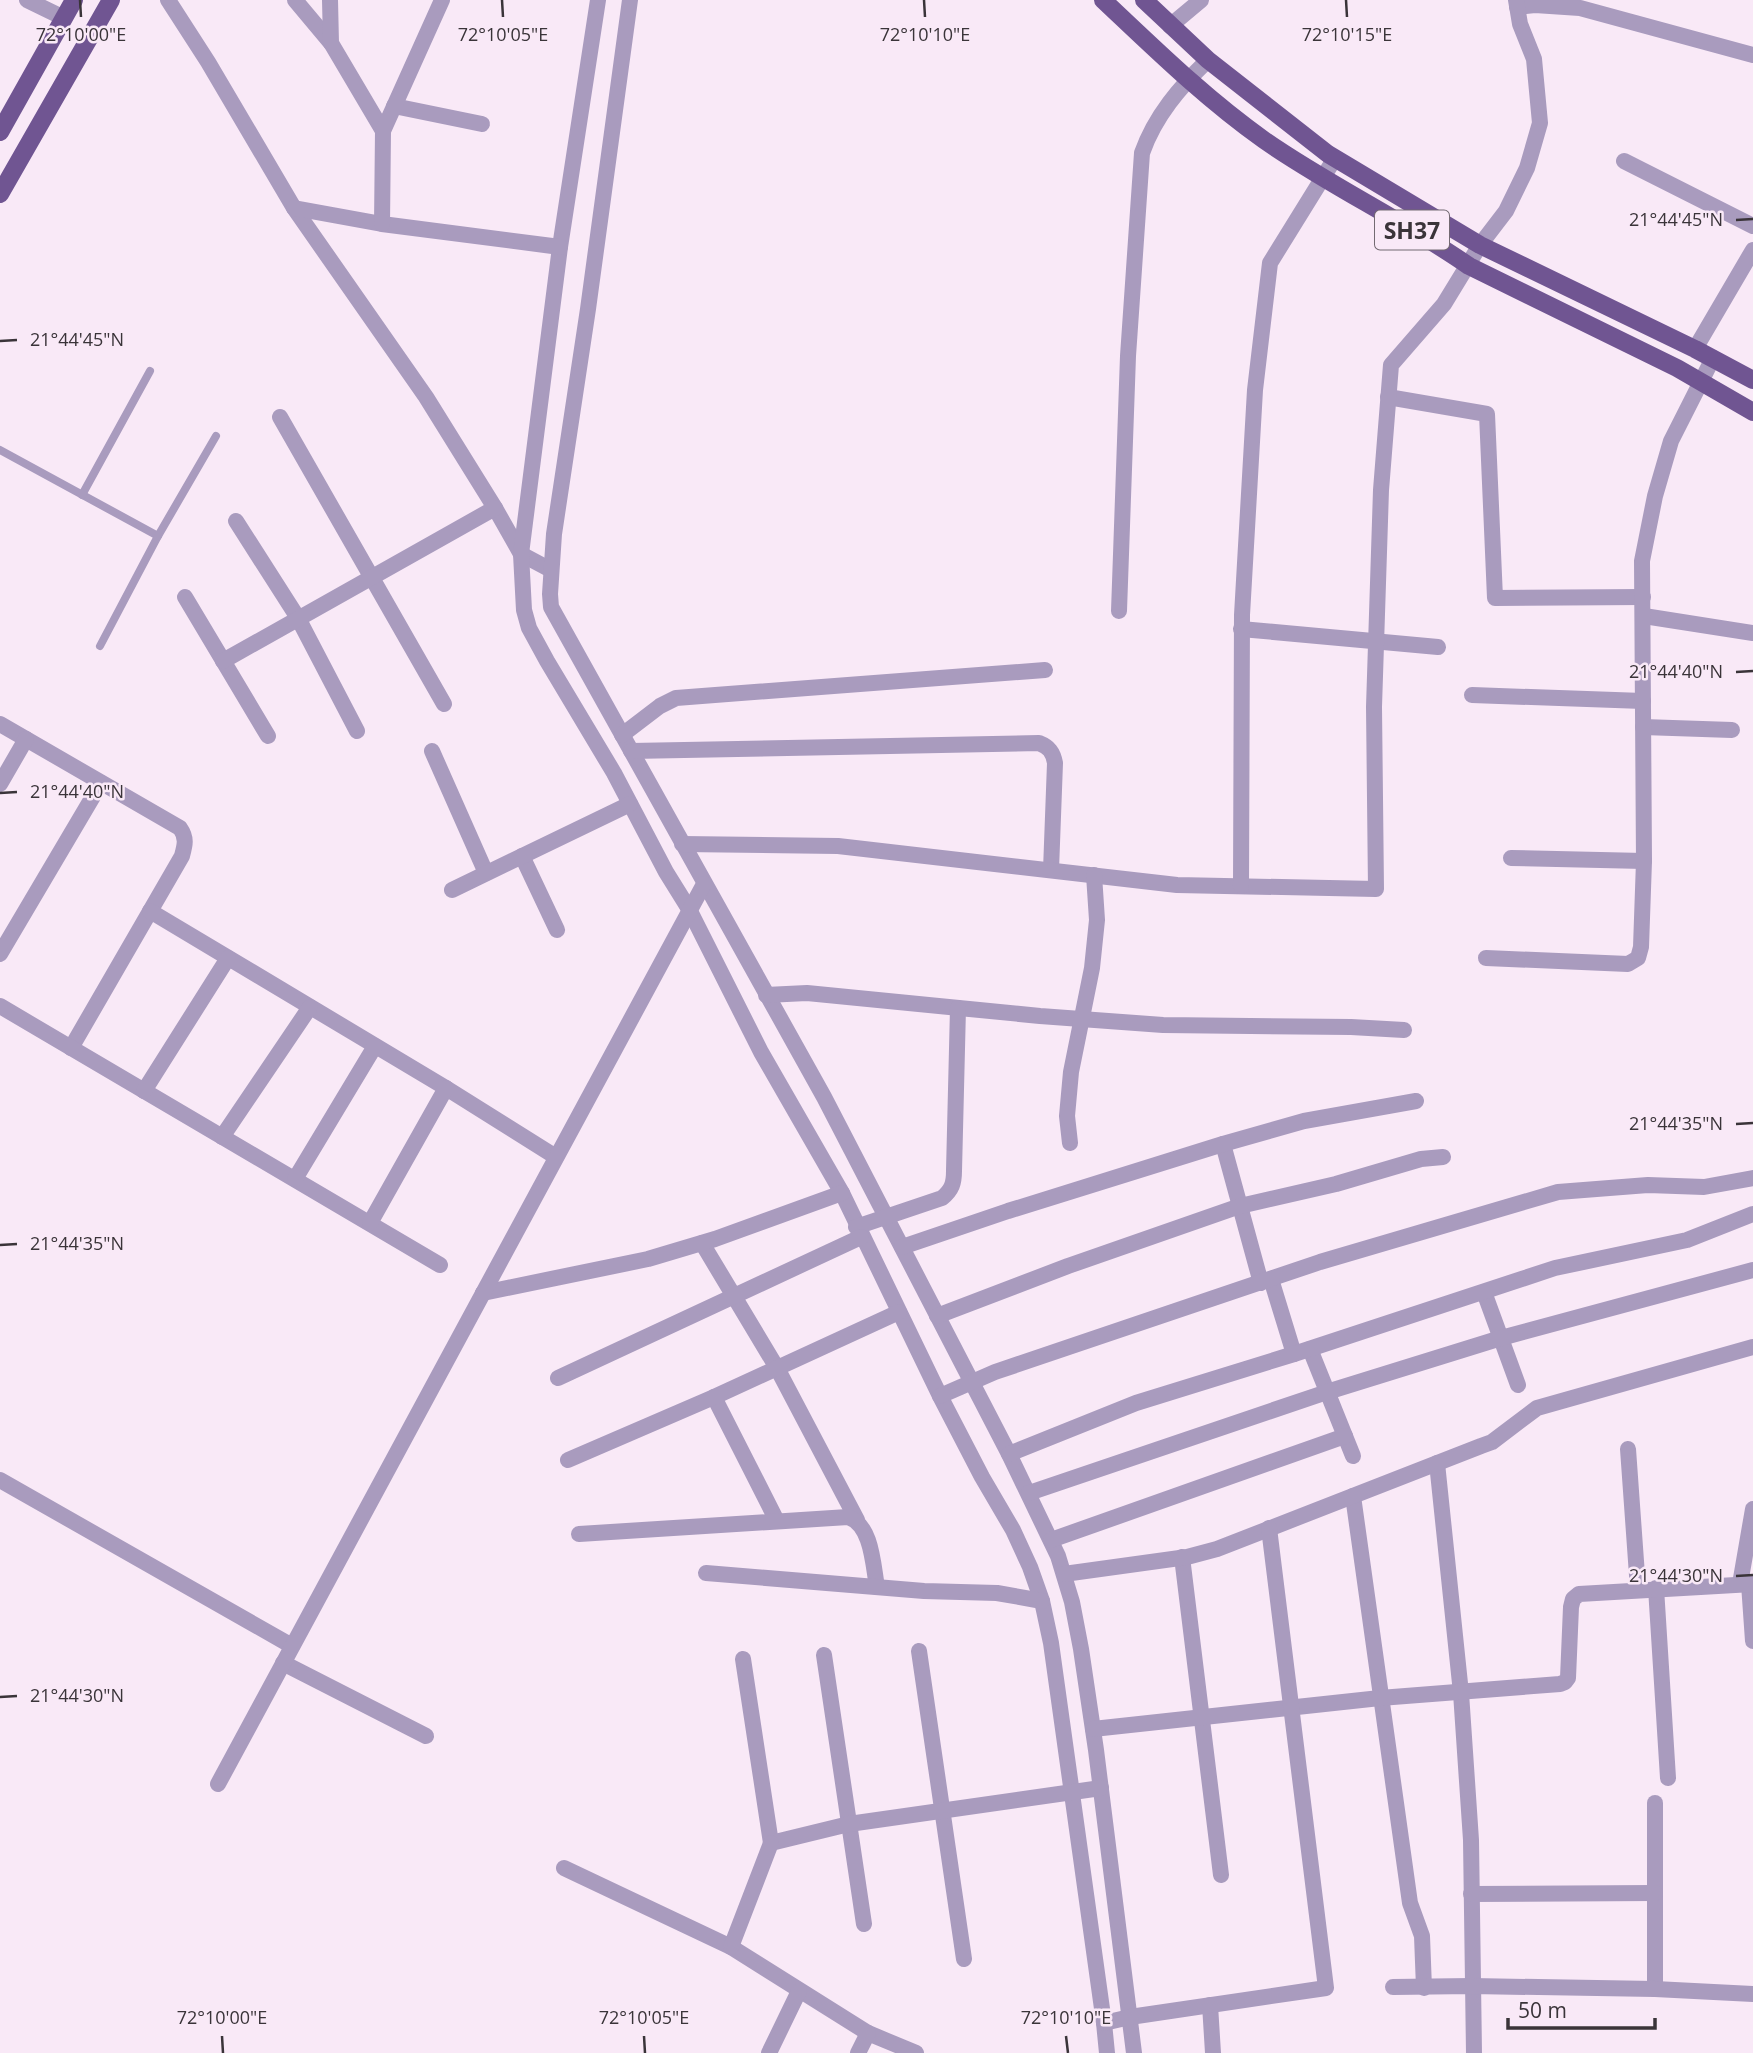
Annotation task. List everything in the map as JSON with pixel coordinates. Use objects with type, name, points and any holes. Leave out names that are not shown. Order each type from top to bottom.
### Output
[{"type":"main road","points":[[0,132],[74,0]]},
{"type":"main road","points":[[0,194],[111,0]]},
{"type":"main road","name":"SH37","points":[[1103,0],[1188,80],[1263,139],[1322,177],[1469,266],[1677,368],[1753,412]]},
{"type":"main road","name":"SH37","points":[[1144,0],[1208,60],[1335,158],[1480,245],[1753,380]]},
{"type":"street","points":[[27,0],[64,18]]},
{"type":"street","points":[[168,0],[294,208],[426,397],[521,554],[551,570]]},
{"type":"street","points":[[295,0],[331,43],[383,131]]},
{"type":"street","points":[[330,0],[331,43]]},
{"type":"street","points":[[382,224],[383,131],[442,0]]},
{"type":"street","points":[[598,0],[560,247],[521,554],[522,591],[529,628],[614,773],[666,872],[689,909],[761,1052],[842,1194],[940,1396],[1013,1530],[1030,1567],[1042,1601],[1051,1643],[1107,2053]]},
{"type":"street","points":[[630,0],[554,534],[550,594],[552,611],[824,1097],[1051,1540],[1072,1602],[1081,1649],[1134,2053]]},
{"type":"street","points":[[1170,26],[1201,0]]},
{"type":"street","points":[[682,844],[838,846],[1177,885],[1376,889],[1374,706],[1381,490],[1391,365],[1444,304],[1480,245],[1506,211],[1527,168],[1540,122],[1534,58],[1520,24],[1518,2],[1580,8],[1753,55]]},
{"type":"street","points":[[1119,611],[1128,356],[1142,153],[1160,115],[1208,60]]},
{"type":"street","points":[[394,106],[482,124]]},
{"type":"street","points":[[1241,886],[1241,629],[1255,390],[1270,263],[1335,158]]},
{"type":"street","points":[[1624,161],[1753,226]]},
{"type":"street","points":[[294,208],[382,224],[560,247]]},
{"type":"street","points":[[1695,349],[1753,250]]},
{"type":"street","points":[[1486,958],[1628,964],[1638,958],[1641,947],[1644,861],[1642,561],[1655,495],[1671,441],[1713,358]]},
{"type":"street","points":[[1388,397],[1487,414],[1495,598],[1643,597]]},
{"type":"street","points":[[280,417],[443,704]]},
{"type":"street","points":[[223,661],[495,508]]},
{"type":"street","points":[[236,521],[298,618],[357,731]]},
{"type":"street","points":[[185,597],[268,736]]},
{"type":"street","points":[[1644,616],[1753,633]]},
{"type":"street","points":[[1241,629],[1438,647]]},
{"type":"street","points":[[622,735],[660,706],[676,698],[1045,670]]},
{"type":"street","points":[[1472,695],[1643,701]]},
{"type":"street","points":[[0,724],[180,828],[184,835],[182,856],[71,1048]]},
{"type":"street","points":[[1643,727],[1732,730]]},
{"type":"street","points":[[0,784],[26,739]]},
{"type":"street","points":[[631,751],[1039,743],[1054,754],[1055,763],[1051,870]]},
{"type":"street","points":[[432,751],[486,873]]},
{"type":"street","points":[[0,954],[101,782]]},
{"type":"street","points":[[452,890],[630,804]]},
{"type":"street","points":[[522,856],[557,930]]},
{"type":"street","points":[[1511,858],[1644,861]]},
{"type":"street","points":[[1070,1143],[1067,1116],[1070,1072],[1083,1019],[1097,920],[1094,875]]},
{"type":"street","points":[[218,1784],[704,884]]},
{"type":"street","points":[[150,911],[556,1157]]},
{"type":"street","points":[[144,1091],[228,957]]},
{"type":"street","points":[[766,995],[807,993],[1163,1025],[1404,1030]]},
{"type":"street","points":[[0,1006],[440,1265]]},
{"type":"street","points":[[222,1136],[310,1007]]},
{"type":"street","points":[[558,1378],[732,1296],[887,1218],[942,1198],[950,1192],[954,1182],[958,1008]]},
{"type":"street","points":[[295,1179],[375,1046]]},
{"type":"street","points":[[370,1223],[446,1088]]},
{"type":"street","points":[[902,1247],[1223,1144],[1304,1121],[1416,1101]]},
{"type":"street","points":[[1223,1144],[1240,1206],[1266,1281],[1302,1352],[1327,1392],[1353,1456]]},
{"type":"street","points":[[937,1316],[1068,1266],[1240,1206],[1336,1184],[1421,1159],[1443,1157]]},
{"type":"street","points":[[940,1396],[995,1372],[1320,1262],[1558,1192],[1648,1185],[1704,1188],[1753,1178]]},
{"type":"street","points":[[483,1293],[648,1259],[842,1194]]},
{"type":"street","points":[[1009,1454],[1136,1403],[1302,1352],[1555,1268],[1687,1240],[1753,1214]]},
{"type":"street","points":[[702,1243],[777,1368],[867,1535],[877,1587]]},
{"type":"street","points":[[1028,1493],[1327,1392],[1501,1338],[1753,1270]]},
{"type":"street","points":[[1484,1292],[1518,1385]]},
{"type":"street","points":[[568,1460],[900,1312]]},
{"type":"street","points":[[1064,1574],[1182,1557],[1217,1549],[1492,1441],[1537,1408],[1753,1347]]},
{"type":"street","points":[[714,1397],[777,1521]]},
{"type":"street","points":[[1051,1540],[1345,1436]]},
{"type":"street","points":[[1628,1449],[1638,1589]]},
{"type":"street","points":[[1437,1463],[1461,1693],[1471,1840],[1474,2053]]},
{"type":"street","points":[[0,1480],[292,1646]]},
{"type":"street","points":[[1353,1496],[1410,1903],[1422,1936],[1424,1988]]},
{"type":"street","points":[[1753,1509],[1747,1584],[1753,1641]]},
{"type":"street","points":[[579,1534],[848,1517],[857,1520]]},
{"type":"street","points":[[1104,2023],[1326,1988],[1269,1528]]},
{"type":"street","points":[[1182,1557],[1221,1875]]},
{"type":"street","points":[[706,1573],[925,1591],[997,1593],[1042,1601]]},
{"type":"street","points":[[1093,1729],[1380,1698],[1565,1682],[1568,1678],[1571,1607],[1573,1599],[1579,1594],[1747,1584]]},
{"type":"street","points":[[1656,1588],[1668,1778]]},
{"type":"street","points":[[919,1651],[964,1959]]},
{"type":"street","points":[[824,1656],[864,1924]]},
{"type":"street","points":[[731,1947],[771,1843],[743,1659]]},
{"type":"street","points":[[283,1663],[426,1736]]},
{"type":"street","points":[[771,1843],[849,1824],[1101,1788]]},
{"type":"street","points":[[1655,1803],[1656,1989]]},
{"type":"street","points":[[564,1868],[731,1947],[868,2033],[916,2053]]},
{"type":"street","points":[[1471,1894],[1655,1893]]},
{"type":"street","points":[[1393,1987],[1656,1989],[1753,1994]]},
{"type":"street","points":[[769,2053],[799,1991]]},
{"type":"street","points":[[1210,2005],[1213,2053]]},
{"type":"street","points":[[858,2053],[868,2033]]},
{"type":"lane","points":[[82,495],[150,371]]},
{"type":"lane","points":[[100,646],[158,536],[216,436]]},
{"type":"lane","points":[[0,450],[158,536]]}]
